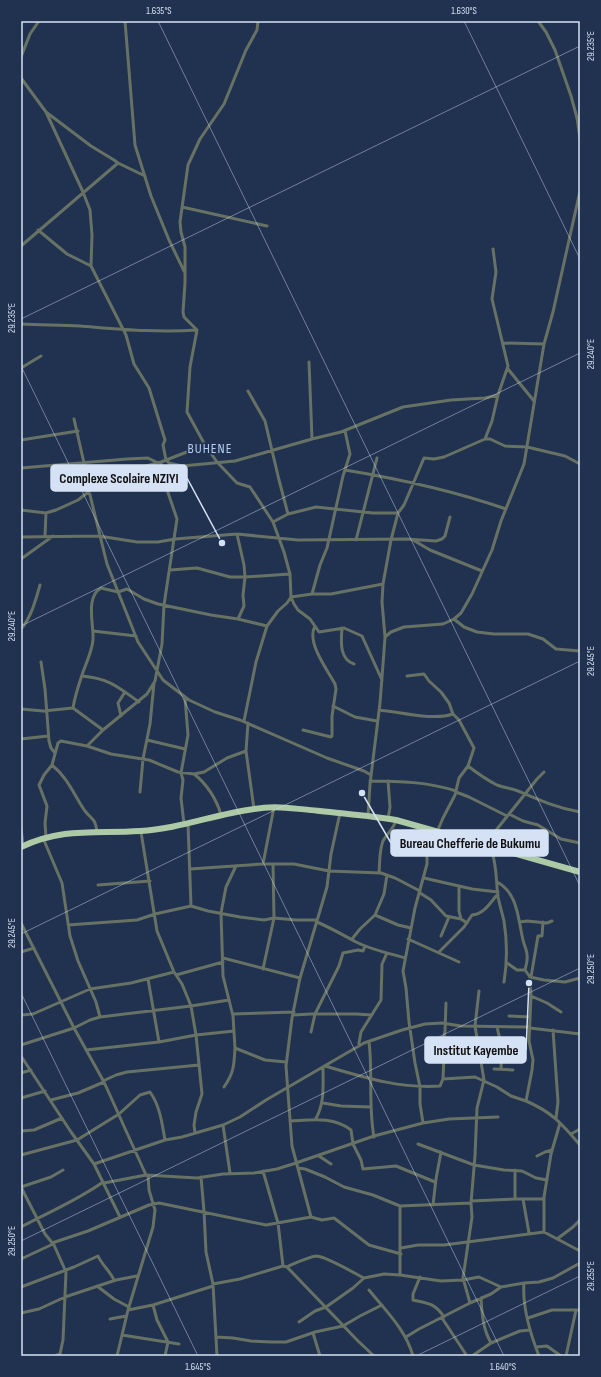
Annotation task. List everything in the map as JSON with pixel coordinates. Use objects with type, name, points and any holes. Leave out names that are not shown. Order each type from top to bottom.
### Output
[{"type":"highway","points":[[22,847],[44,838],[75,832],[140,831],[186,824],[254,808],[282,807],[396,820],[580,872]]},
{"type":"street","points":[[21,57],[30,34],[39,21]]},
{"type":"street","points":[[125,21],[135,144],[151,196],[169,240],[185,273]]},
{"type":"street","points":[[197,330],[183,314],[185,247],[180,222],[189,161],[200,139],[224,104],[246,50],[256,30],[258,21]]},
{"type":"street","points":[[538,21],[546,32],[555,50],[571,96],[577,118],[580,138]]},
{"type":"street","points":[[21,78],[46,112],[90,210],[92,235],[91,266],[126,334],[134,364],[149,388],[165,440],[162,445],[166,460],[169,463],[182,466],[235,461],[345,431],[403,407],[451,400],[498,396]]},
{"type":"street","points":[[46,112],[91,146],[118,163],[145,176]]},
{"type":"street","points":[[21,246],[118,163]]},
{"type":"street","points":[[385,637],[404,626],[444,624],[454,619],[461,613],[492,550],[501,521],[524,464],[544,344],[553,312],[580,191]]},
{"type":"street","points":[[182,207],[267,226]]},
{"type":"street","points":[[38,230],[67,254],[91,266]]},
{"type":"street","points":[[493,249],[496,272],[492,299],[508,369],[534,401]]},
{"type":"street","points":[[21,324],[76,326],[124,330],[197,330]]},
{"type":"street","points":[[197,330],[190,367],[186,408],[205,445],[217,462],[237,483],[250,487],[273,522],[280,538],[290,574],[291,597],[296,607],[308,617],[318,632],[342,628],[362,636],[382,680]]},
{"type":"street","points":[[503,343],[544,344]]},
{"type":"street","points":[[21,368],[41,356]]},
{"type":"street","points":[[309,362],[312,439]]},
{"type":"street","points":[[485,439],[508,369]]},
{"type":"street","points":[[248,391],[265,421],[288,514]]},
{"type":"street","points":[[74,419],[99,536],[107,564],[136,636],[156,671],[185,698],[215,712],[244,721],[327,758],[364,771],[371,775]]},
{"type":"street","points":[[312,594],[329,540],[343,476],[350,454],[345,431]]},
{"type":"street","points":[[21,440],[78,432]]},
{"type":"street","points":[[368,816],[370,781],[379,710],[385,637],[382,602],[383,584],[391,540],[398,513],[404,505],[424,458],[434,459],[444,457],[485,439],[505,446],[527,447],[568,456],[580,464]]},
{"type":"street","points":[[21,510],[46,513],[67,506],[78,500],[89,491],[129,470],[159,463],[205,445]]},
{"type":"street","points":[[21,468],[147,458],[159,463]]},
{"type":"street","points":[[356,540],[377,458]]},
{"type":"street","points":[[140,792],[143,759],[153,702],[154,681],[162,644],[164,605],[175,538],[177,516],[159,463]]},
{"type":"street","points":[[345,470],[446,491],[506,509]]},
{"type":"street","points":[[273,522],[288,514],[316,507],[362,512],[398,513]]},
{"type":"street","points":[[45,536],[46,513]]},
{"type":"street","points":[[21,537],[99,536],[137,542],[158,542],[175,538],[237,534],[298,540],[436,541],[442,539],[447,531],[450,517]]},
{"type":"street","points":[[237,534],[244,565],[245,577],[243,595],[244,606],[238,619]]},
{"type":"street","points":[[21,559],[53,536]]},
{"type":"street","points":[[412,540],[430,550],[482,571]]},
{"type":"street","points":[[170,570],[197,568],[230,577],[290,574]]},
{"type":"street","points":[[244,721],[256,662],[267,626],[291,597],[312,594],[331,594],[383,584]]},
{"type":"street","points":[[21,629],[33,607],[40,585]]},
{"type":"street","points":[[73,708],[75,694],[90,654],[93,641],[91,605],[97,590],[102,588],[118,592],[127,589],[144,599],[164,605],[267,626]]},
{"type":"street","points":[[454,619],[464,627],[477,632],[494,634],[528,634],[543,639],[556,649],[580,651]]},
{"type":"street","points":[[303,730],[331,737],[333,706],[336,689],[333,680],[318,654],[312,635],[312,630],[315,626]]},
{"type":"street","points":[[342,628],[341,645],[343,656],[354,664]]},
{"type":"street","points":[[93,631],[136,636]]},
{"type":"street","points":[[41,662],[45,689],[49,744],[55,753]]},
{"type":"street","points":[[407,676],[424,674],[441,692],[449,703],[453,714],[459,720],[474,748],[468,766],[459,778],[454,799],[442,818],[427,852],[427,864],[408,939],[403,971],[410,1029],[420,1087],[420,1104],[423,1123]]},
{"type":"street","points":[[82,676],[99,678],[112,683],[139,702]]},
{"type":"street","points":[[87,746],[103,730],[139,702],[147,694],[154,681]]},
{"type":"street","points":[[121,716],[118,703],[125,692]]},
{"type":"street","points":[[185,698],[188,735],[181,773],[183,780],[181,798],[186,824],[191,906]]},
{"type":"street","points":[[333,706],[355,717],[377,721]]},
{"type":"street","points":[[21,708],[47,711],[73,708],[103,730]]},
{"type":"street","points":[[379,710],[430,717],[453,714]]},
{"type":"street","points":[[248,723],[246,751],[254,808]]},
{"type":"street","points":[[21,739],[48,736]]},
{"type":"street","points":[[147,740],[185,749]]},
{"type":"street","points":[[100,1017],[96,1002],[78,961],[68,925],[62,883],[44,838],[48,806],[39,785],[44,775],[52,765],[58,743],[62,741],[87,746],[111,754],[143,759],[181,773],[194,774],[204,772],[227,758],[246,751]]},
{"type":"street","points":[[52,765],[62,773],[74,790],[84,809],[94,820],[97,831]]},
{"type":"street","points":[[468,766],[481,776],[498,785],[561,808],[580,812]]},
{"type":"street","points":[[504,982],[507,963],[504,921],[498,894],[495,862],[492,852],[488,850],[487,846],[489,840],[508,815],[544,772]]},
{"type":"street","points":[[194,774],[210,790],[221,815]]},
{"type":"street","points":[[370,781],[418,782],[442,786],[508,815],[538,825],[561,839],[580,843]]},
{"type":"street","points":[[388,781],[390,807],[388,819]]},
{"type":"street","points":[[263,864],[274,807]]},
{"type":"street","points":[[311,1217],[292,1146],[286,1062],[300,978],[327,887],[331,854],[340,813]]},
{"type":"street","points":[[379,873],[381,863],[380,850],[386,835],[395,826],[396,820]]},
{"type":"street","points":[[21,828],[22,847]]},
{"type":"street","points":[[140,831],[158,931],[175,973],[182,984],[191,1006],[196,1035],[202,1094],[196,1112],[194,1125],[195,1133]]},
{"type":"street","points":[[190,870],[263,864],[294,864],[329,871],[379,873],[387,875],[420,892],[431,900],[446,916],[460,919],[467,923]]},
{"type":"street","points":[[263,969],[274,918],[273,864]]},
{"type":"street","points":[[224,1087],[234,1069],[235,1048],[233,1014],[223,976],[221,913],[226,887],[236,866]]},
{"type":"street","points":[[352,939],[375,915],[384,894],[387,875]]},
{"type":"street","points":[[424,878],[498,894]]},
{"type":"street","points":[[98,885],[150,881]]},
{"type":"street","points":[[497,882],[503,885],[514,899],[527,955],[525,970],[531,977],[565,982],[580,978]]},
{"type":"street","points":[[459,886],[460,919]]},
{"type":"street","points":[[439,952],[467,923],[472,915],[482,912],[498,894]]},
{"type":"street","points":[[68,925],[137,920],[155,914],[191,906],[240,917],[264,920],[274,918],[317,921],[365,946],[405,958]]},
{"type":"street","points":[[375,915],[411,928]]},
{"type":"street","points":[[441,936],[449,917]]},
{"type":"street","points":[[520,922],[552,922]]},
{"type":"street","points":[[526,1101],[533,1060],[529,1041],[531,977],[538,936],[542,936],[543,922]]},
{"type":"street","points":[[21,924],[119,1114],[134,1150],[147,1175],[149,1190],[155,1210],[153,1227],[128,1308],[117,1356]]},
{"type":"street","points":[[408,939],[459,962]]},
{"type":"street","points":[[311,1032],[315,1014],[339,966],[343,953],[358,950],[363,951],[365,946]]},
{"type":"street","points":[[21,952],[34,948]]},
{"type":"street","points":[[359,1046],[358,1043],[361,1032],[382,997],[382,964],[387,953]]},
{"type":"street","points":[[527,955],[535,955]]},
{"type":"street","points":[[21,1015],[33,1014],[90,989],[131,983],[223,960],[300,978]]},
{"type":"street","points":[[507,963],[517,970],[525,970]]},
{"type":"street","points":[[148,978],[159,1042]]},
{"type":"street","points":[[470,1303],[463,1280],[463,1270],[472,1217],[471,1202],[477,1108],[484,1080],[475,1026],[479,991]]},
{"type":"street","points":[[531,996],[547,1003],[561,1012]]},
{"type":"street","points":[[21,1045],[74,1028],[100,1017],[229,1000]]},
{"type":"street","points":[[324,1066],[371,1079],[420,1087],[440,1086],[443,1079],[443,1041],[446,1003]]},
{"type":"street","points":[[233,1014],[372,1015]]},
{"type":"street","points":[[510,1016],[530,1017]]},
{"type":"street","points":[[94,1164],[165,1140],[223,1125],[240,1117],[359,1046],[425,1024],[530,1028],[580,1034]]},
{"type":"street","points":[[496,1027],[502,1048],[502,1069]]},
{"type":"street","points":[[553,1030],[558,1102],[556,1118]]},
{"type":"street","points":[[86,1050],[159,1042],[196,1035],[234,1031]]},
{"type":"street","points":[[369,1042],[371,1120],[374,1137]]},
{"type":"street","points":[[235,1048],[265,1060],[286,1062]]},
{"type":"street","points":[[21,1056],[94,1164],[120,1216]]},
{"type":"street","points":[[51,1100],[78,1093],[116,1074],[199,1065]]},
{"type":"street","points":[[315,1120],[320,1112],[322,1103],[324,1066]]},
{"type":"street","points":[[494,1069],[513,1070]]},
{"type":"street","points":[[21,1073],[30,1070]]},
{"type":"street","points":[[443,1079],[474,1077],[484,1080],[511,1096],[537,1106],[556,1118],[580,1144]]},
{"type":"street","points":[[21,1098],[45,1091]]},
{"type":"street","points":[[21,1155],[77,1140],[119,1114],[140,1095],[150,1092],[156,1102],[165,1140]]},
{"type":"street","points":[[322,1103],[341,1106],[371,1107]]},
{"type":"street","points":[[21,1227],[37,1218],[65,1206],[104,1182],[147,1175],[201,1177],[263,1171],[296,1163],[374,1137],[423,1123],[449,1119],[498,1117]]},
{"type":"street","points":[[21,1131],[34,1130],[62,1118]]},
{"type":"street","points":[[290,1121],[328,1120],[345,1125],[350,1130],[353,1144],[362,1160],[363,1169],[396,1166],[435,1182]]},
{"type":"street","points":[[544,1232],[544,1200],[552,1150],[560,1123]]},
{"type":"street","points":[[223,1125],[230,1173]]},
{"type":"street","points":[[571,1134],[580,1129]]},
{"type":"street","points":[[418,1144],[474,1165],[504,1170],[522,1171],[536,1178],[547,1180]]},
{"type":"street","points":[[537,1156],[552,1150]]},
{"type":"street","points":[[433,1204],[435,1182],[441,1152]]},
{"type":"street","points":[[319,1156],[331,1164]]},
{"type":"street","points":[[298,1168],[325,1177],[344,1187],[373,1195],[400,1206],[515,1199],[544,1200]]},
{"type":"street","points":[[55,1356],[60,1355],[63,1340],[66,1272],[53,1243],[45,1234],[21,1187],[63,1170]]},
{"type":"street","points":[[515,1170],[515,1199]]},
{"type":"street","points":[[263,1171],[278,1223],[283,1266]]},
{"type":"street","points":[[201,1177],[206,1252],[213,1285],[217,1356]]},
{"type":"street","points":[[523,1199],[529,1233]]},
{"type":"street","points":[[21,1259],[53,1243],[88,1231],[120,1216],[159,1203],[204,1211],[266,1225],[311,1217],[322,1220],[334,1218],[369,1245],[401,1254]]},
{"type":"street","points":[[400,1206],[400,1275]]},
{"type":"street","points":[[557,1239],[580,1220]]},
{"type":"street","points":[[401,1248],[418,1245],[444,1245],[544,1232],[580,1251]]},
{"type":"street","points":[[21,1287],[98,1256],[101,1263],[111,1273],[114,1280]]},
{"type":"street","points":[[287,1267],[317,1256],[338,1264],[364,1278]]},
{"type":"street","points":[[406,1337],[418,1329],[491,1294],[501,1287],[524,1282],[539,1282],[553,1278],[580,1263]]},
{"type":"street","points":[[97,1286],[128,1308],[153,1306],[213,1285],[240,1279],[283,1266],[287,1267],[374,1356]]},
{"type":"street","points":[[299,1322],[315,1311],[326,1307],[353,1288],[364,1278],[384,1274],[420,1277],[441,1281],[463,1280],[479,1277],[501,1287]]},
{"type":"street","points":[[21,1313],[39,1309],[65,1297],[114,1280],[137,1276]]},
{"type":"street","points":[[420,1277],[413,1294],[413,1300],[427,1302],[434,1306],[467,1356]]},
{"type":"street","points":[[524,1282],[523,1297],[530,1330],[538,1355]]},
{"type":"street","points":[[369,1290],[406,1337],[413,1356]]},
{"type":"street","points":[[481,1298],[482,1322],[491,1343]]},
{"type":"street","points":[[216,1338],[286,1342],[313,1333],[343,1326],[382,1305]]},
{"type":"street","points":[[153,1306],[157,1320],[168,1342],[165,1356]]},
{"type":"street","points":[[528,1318],[552,1310],[580,1310]]},
{"type":"street","points":[[566,1356],[576,1310]]},
{"type":"street","points":[[110,1319],[126,1316]]},
{"type":"street","points":[[459,1356],[472,1356],[491,1343],[520,1332],[530,1330]]},
{"type":"street","points":[[313,1333],[320,1356]]},
{"type":"street","points":[[122,1335],[137,1336],[179,1344]]},
{"type":"street","points":[[536,1347],[547,1346],[562,1356]]},
{"type":"place","name":"Complexe Scolaire NZIYI","points":[[222,543]]},
{"type":"place","name":"Bureau Chefferie de Bukumu","points":[[362,793]]},
{"type":"place","name":"Institut Kayembe","points":[[529,983]]},
{"type":"district","name":"BUHENE","points":[[210,448]]}]
